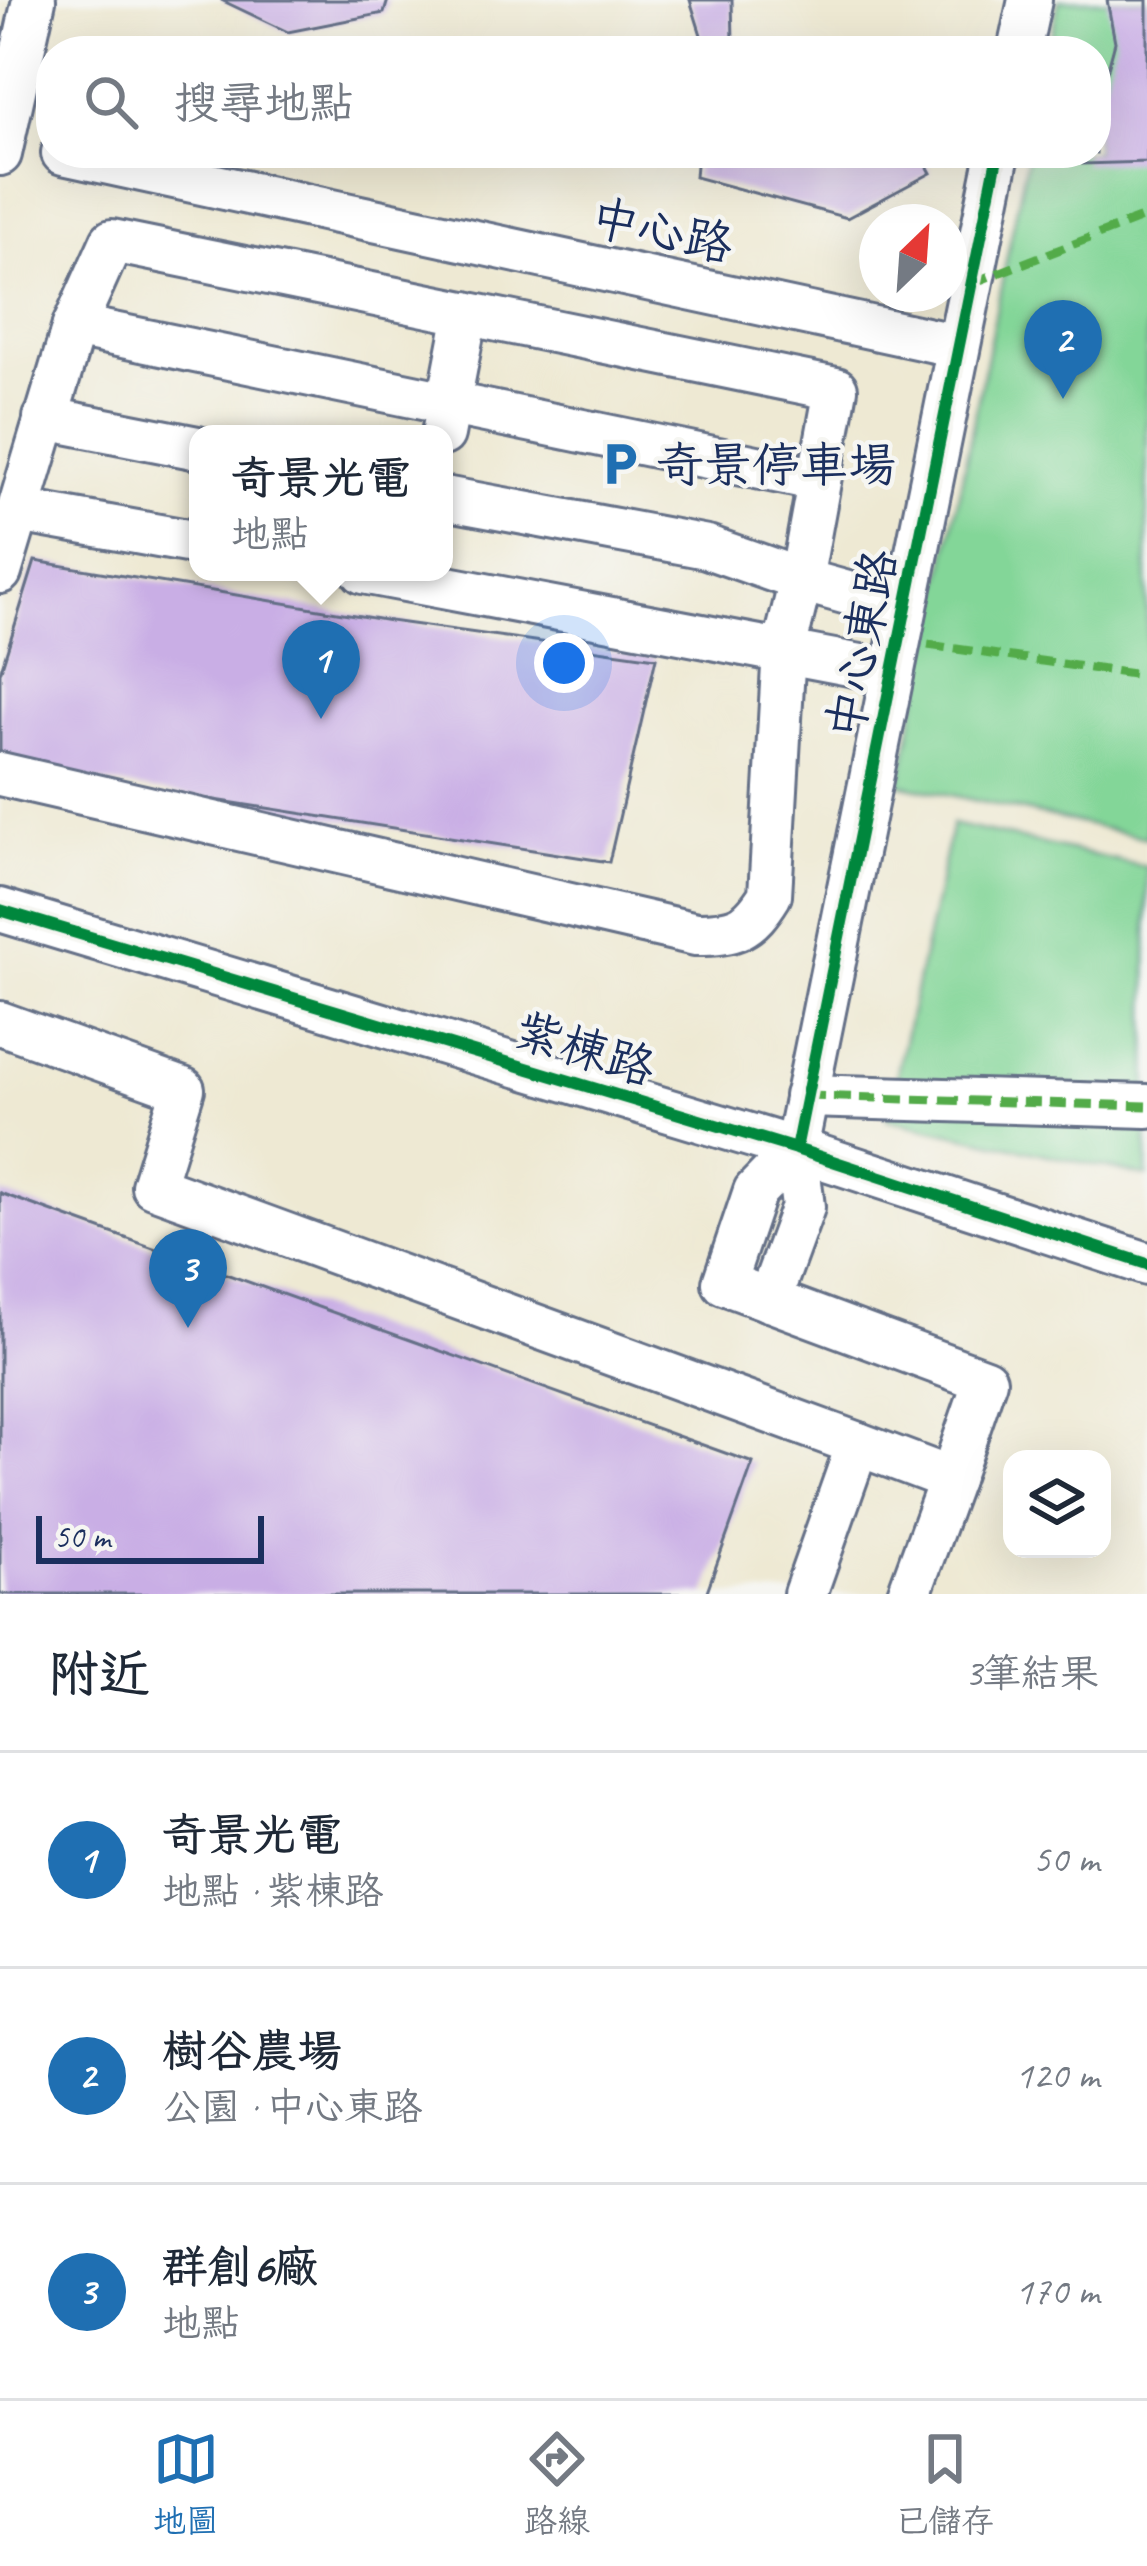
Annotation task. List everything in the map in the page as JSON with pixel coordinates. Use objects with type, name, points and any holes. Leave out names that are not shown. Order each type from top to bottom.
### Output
[{"type":"street","points":[[34,0],[1,145],[36,149]]},
{"type":"street","points":[[1022,36],[1030,0]]},
{"type":"street","name":"中心路","points":[[133,168],[958,346]]},
{"type":"street","name":"中心東路","points":[[796,1149],[995,168]]},
{"type":"street","points":[[0,572],[74,326],[112,241],[836,389],[784,649],[770,895],[756,918],[729,934],[696,934],[0,774]]},
{"type":"street","points":[[446,418],[466,313]]},
{"type":"street","points":[[74,326],[446,418],[819,480]]},
{"type":"street","points":[[45,418],[189,446]]},
{"type":"street","points":[[453,500],[707,547],[905,609]]},
{"type":"street","points":[[19,511],[189,541]]},
{"type":"street","points":[[437,581],[892,672]]},
{"type":"street","name":"紫棟路","points":[[0,910],[796,1149],[1147,1264]]},
{"type":"street","points":[[0,1023],[182,1089],[153,1186],[951,1478]]},
{"type":"street","points":[[806,1096],[1147,1106]]},
{"type":"street","points":[[796,1149],[755,1191],[724,1283],[986,1380],[909,1594]]},
{"type":"street","points":[[805,1594],[858,1444]]},
{"type":"green space","points":[[1059,0],[1147,0],[1147,838],[900,784],[1025,168],[1111,168],[1111,36],[1051,36]]},
{"type":"green space","points":[[952,824],[1147,867],[1147,1177],[887,1119]]},
{"type":"building","points":[[221,0],[388,0],[384,13],[288,32]]},
{"type":"building","points":[[690,0],[732,0],[733,36],[701,36]]},
{"type":"building","points":[[1107,0],[1147,0],[1147,162],[1111,163],[1115,42]]},
{"type":"building","points":[[696,168],[928,168],[931,173],[873,204],[859,204],[859,212],[847,218],[695,177]]},
{"type":"building","points":[[35,561],[390,621],[656,658],[609,862],[0,766],[0,673]]},
{"type":"building","points":[[0,1193],[753,1463],[706,1594],[0,1594]]},
{"type":"marked path","points":[[972,283],[1147,216]]},
{"type":"marked path","points":[[928,645],[1147,676]]},
{"type":"marked path","points":[[806,1096],[1147,1106]]},
{"type":"cycle path","points":[[796,1149],[995,168]]},
{"type":"cycle path","points":[[0,910],[796,1149],[1147,1264]]},
{"type":"place","name":"樹谷農場","points":[[1063,399]]},
{"type":"place","name":"奇景停車場","points":[[620,464]]},
{"type":"place","name":"奇景光電","points":[[321,719]]},
{"type":"place","name":"群創6廠","points":[[188,1328]]}]
